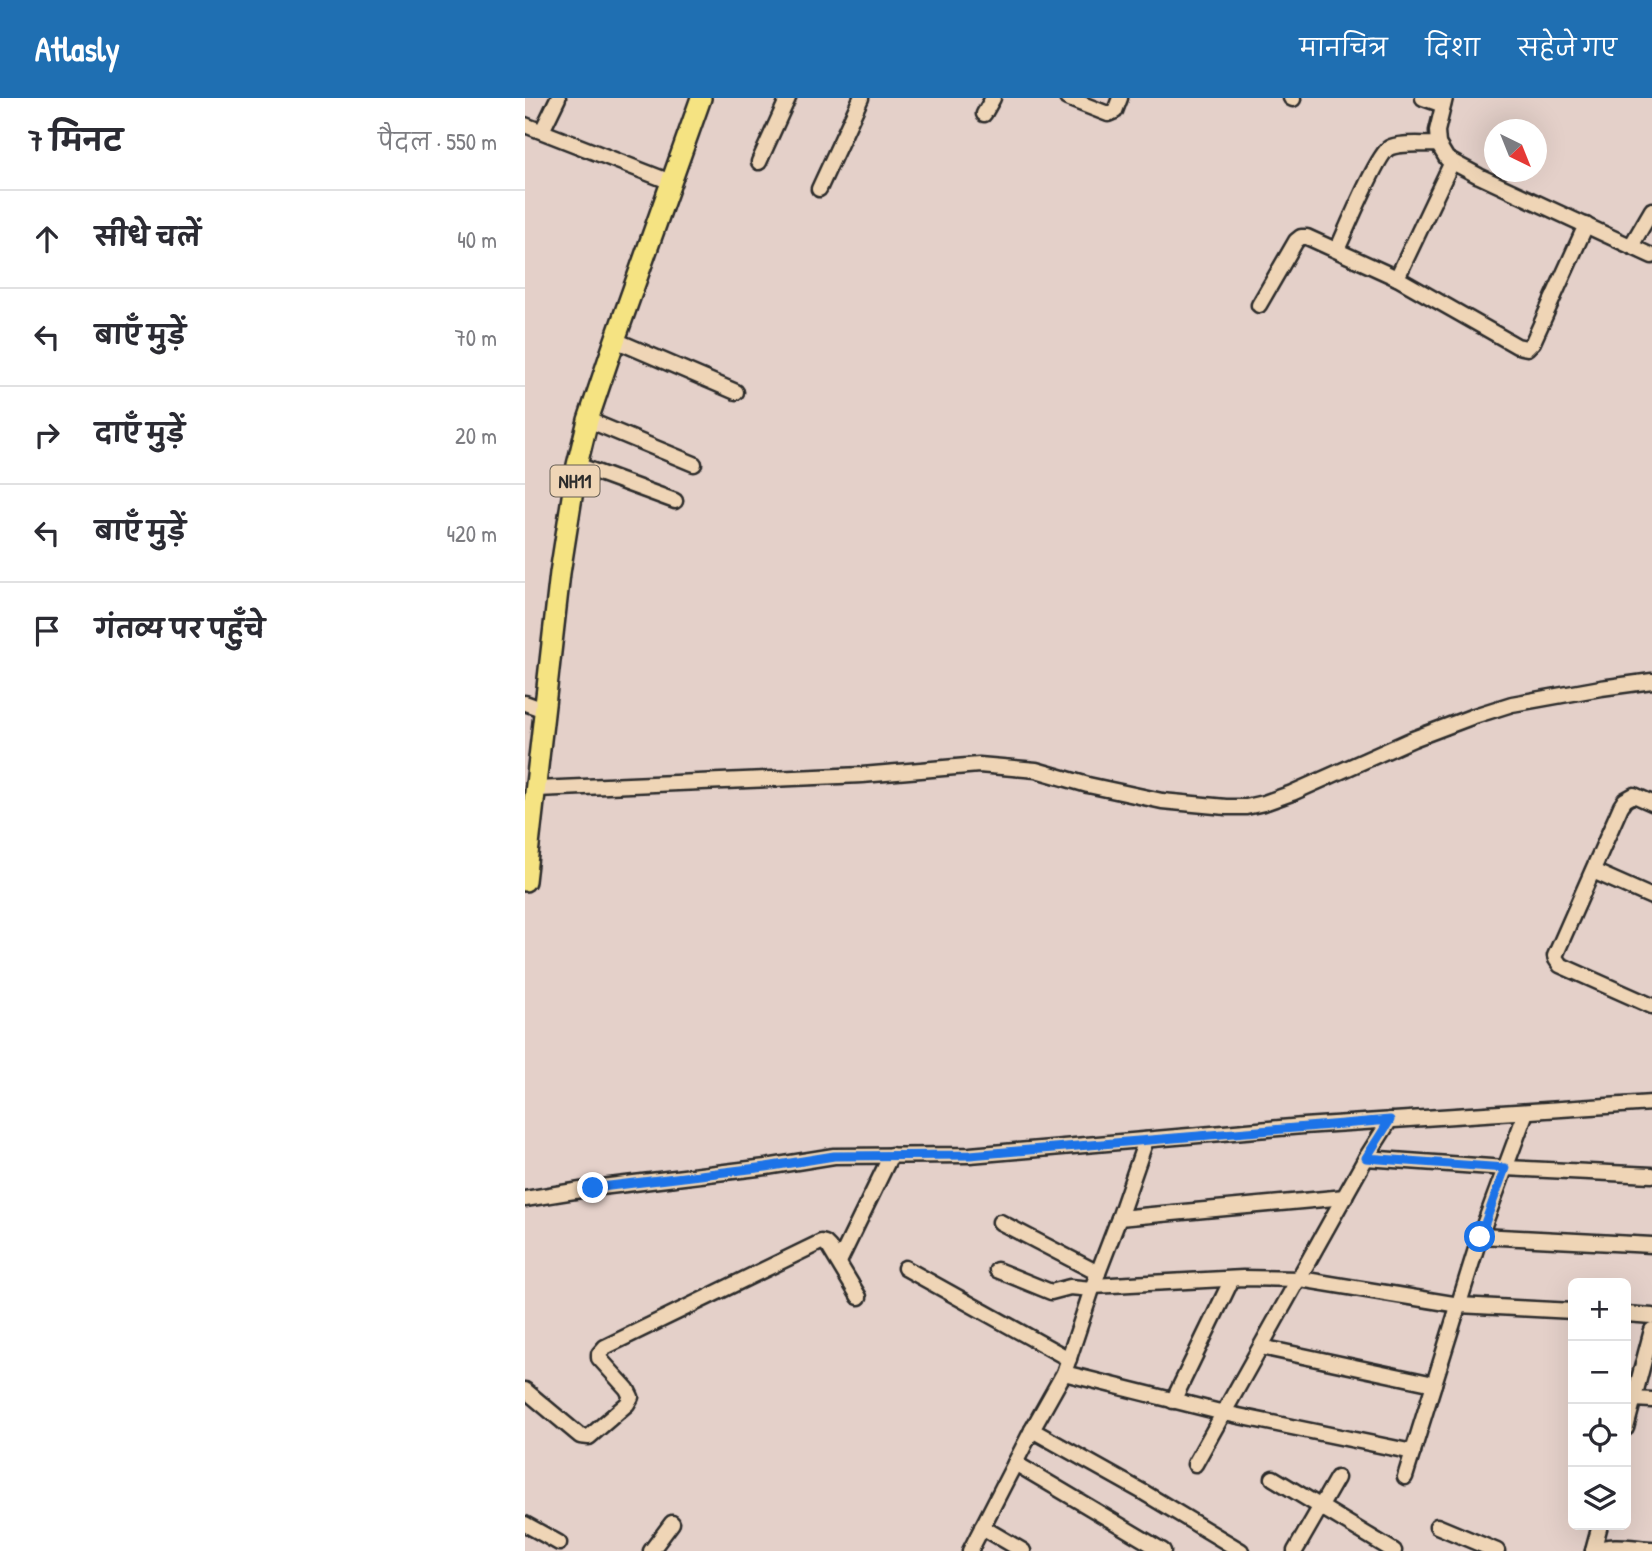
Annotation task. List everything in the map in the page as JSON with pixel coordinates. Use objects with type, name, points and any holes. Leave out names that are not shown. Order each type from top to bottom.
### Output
[{"type":"highway","name":"NH11","points":[[525,881],[532,799],[560,573],[577,465],[615,340],[701,98]]},
{"type":"street","points":[[542,131],[558,98]]},
{"type":"street","points":[[759,162],[788,98]]},
{"type":"street","points":[[819,189],[861,98]]},
{"type":"street","points":[[985,114],[993,98]]},
{"type":"street","points":[[1067,98],[1108,114],[1115,110],[1120,98]]},
{"type":"street","points":[[1423,98],[1444,102],[1437,131],[1437,144],[1452,162],[1652,256]]},
{"type":"street","points":[[525,125],[671,181]]},
{"type":"street","points":[[1337,250],[1385,150],[1395,145],[1437,144]]},
{"type":"street","points":[[1397,278],[1452,162]]},
{"type":"street","points":[[1630,246],[1652,210]]},
{"type":"street","points":[[1259,305],[1298,239],[1307,237],[1397,278],[1517,346],[1527,348],[1533,342],[1586,225]]},
{"type":"street","points":[[615,340],[736,392]]},
{"type":"street","points":[[589,420],[695,464]]},
{"type":"street","points":[[577,465],[675,501]]},
{"type":"street","points":[[532,799],[979,765],[1036,770],[1088,785],[1162,801],[1246,807],[1292,793],[1413,739],[1473,716],[1512,704],[1652,681]]},
{"type":"street","points":[[525,703],[544,710]]},
{"type":"street","points":[[1652,803],[1634,795],[1621,806],[1556,952],[1557,962],[1564,967],[1652,1006]]},
{"type":"street","points":[[1593,871],[1652,897]]},
{"type":"street","points":[[525,1199],[834,1156],[970,1155],[1390,1120],[1652,1103]]},
{"type":"street","points":[[1405,1478],[1480,1237],[1526,1112]]},
{"type":"street","points":[[1195,1464],[1366,1158],[1390,1120]]},
{"type":"street","points":[[970,1551],[1067,1366],[1146,1140]]},
{"type":"street","points":[[839,1262],[891,1155]]},
{"type":"street","points":[[1366,1158],[1652,1175]]},
{"type":"street","points":[[1119,1218],[1345,1197]]},
{"type":"street","points":[[1000,1222],[1094,1283]]},
{"type":"street","points":[[1480,1237],[1652,1245]]},
{"type":"street","points":[[525,1390],[576,1433],[585,1438],[589,1437],[627,1404],[631,1396],[599,1359],[599,1354],[605,1347],[818,1243],[827,1244],[859,1297]]},
{"type":"street","points":[[905,1268],[1067,1366],[1173,1401],[1413,1452]]},
{"type":"street","points":[[997,1270],[1052,1292],[1094,1283],[1300,1279],[1459,1305],[1568,1311]]},
{"type":"street","points":[[1173,1401],[1232,1279]]},
{"type":"street","points":[[1631,1314],[1652,1316]]},
{"type":"street","points":[[1631,1407],[1652,1330]]},
{"type":"street","points":[[1261,1347],[1434,1384]]},
{"type":"street","points":[[1633,1399],[1652,1400]]},
{"type":"street","points":[[1032,1430],[1241,1551]]},
{"type":"street","points":[[1015,1463],[1163,1551]]},
{"type":"street","points":[[1273,1478],[1394,1551]]},
{"type":"street","points":[[1295,1551],[1337,1478]]},
{"type":"street","points":[[651,1551],[672,1523]]},
{"type":"street","points":[[525,1524],[559,1543]]},
{"type":"street","points":[[982,1527],[1023,1551]]},
{"type":"street","points":[[1437,1527],[1497,1551]]},
{"type":"street","points":[[1593,1551],[1599,1530]]},
{"type":"street","points":[[1593,1551],[1611,1547],[1652,1549]]},
{"type":"route","points":[[593,1188],[834,1156],[970,1155],[1390,1120],[1366,1158],[1505,1168],[1480,1237]]}]
